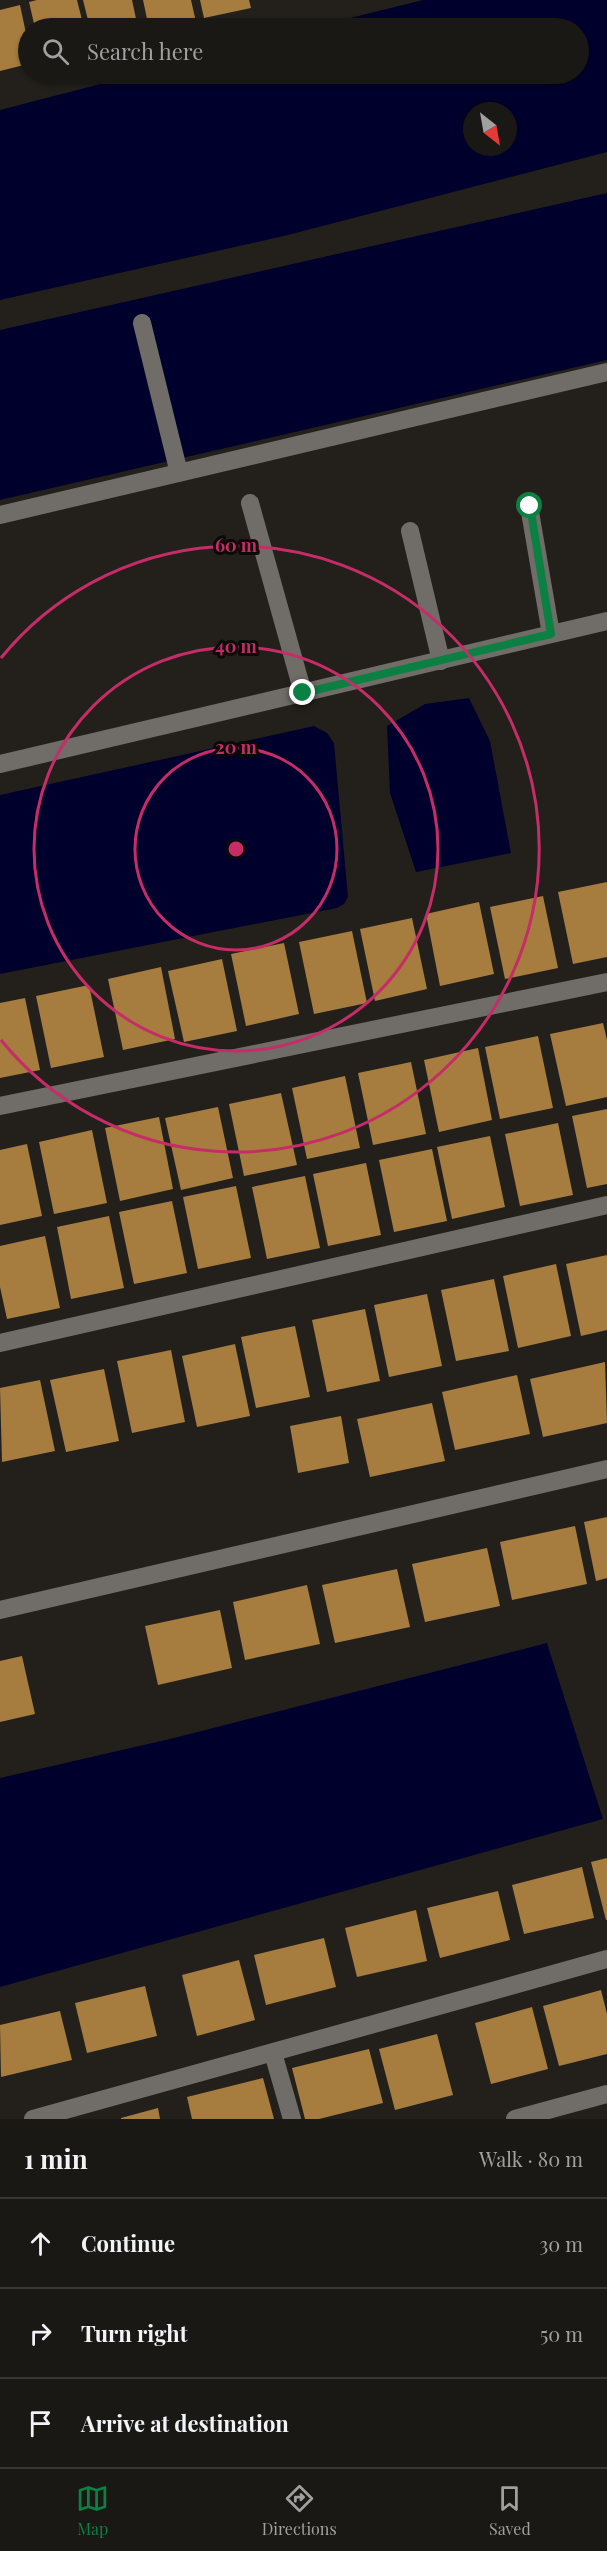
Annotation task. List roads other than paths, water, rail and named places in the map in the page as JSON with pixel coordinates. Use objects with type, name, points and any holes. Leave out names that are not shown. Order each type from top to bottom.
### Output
[{"type":"street","points":[[142,323],[179,473]]},
{"type":"street","points":[[0,515],[607,372]]},
{"type":"street","points":[[250,503],[303,693]]},
{"type":"street","points":[[530,506],[551,634]]},
{"type":"street","points":[[410,531],[441,661]]},
{"type":"street","points":[[0,764],[607,621]]},
{"type":"street","points":[[0,1106],[607,982]]},
{"type":"street","points":[[0,1343],[607,1205]]},
{"type":"street","points":[[0,1610],[607,1469]]},
{"type":"street","points":[[33,2119],[607,1959]]},
{"type":"street","points":[[273,2053],[292,2119]]},
{"type":"street","points":[[515,2119],[607,2094]]},
{"type":"water","points":[[423,0],[607,0],[607,152],[288,235],[0,300],[0,110],[100,84],[589,84],[589,18],[350,18]]},
{"type":"water","points":[[607,193],[607,360],[0,500],[0,330]]},
{"type":"water","points":[[469,698],[490,741],[511,853],[416,872],[390,793],[387,726],[425,704]]},
{"type":"water","points":[[314,726],[327,733],[334,743],[348,897],[344,904],[337,908],[0,974],[0,795]]},
{"type":"water","points":[[547,1643],[603,1819],[0,1987],[0,1778],[174,1738]]}]
